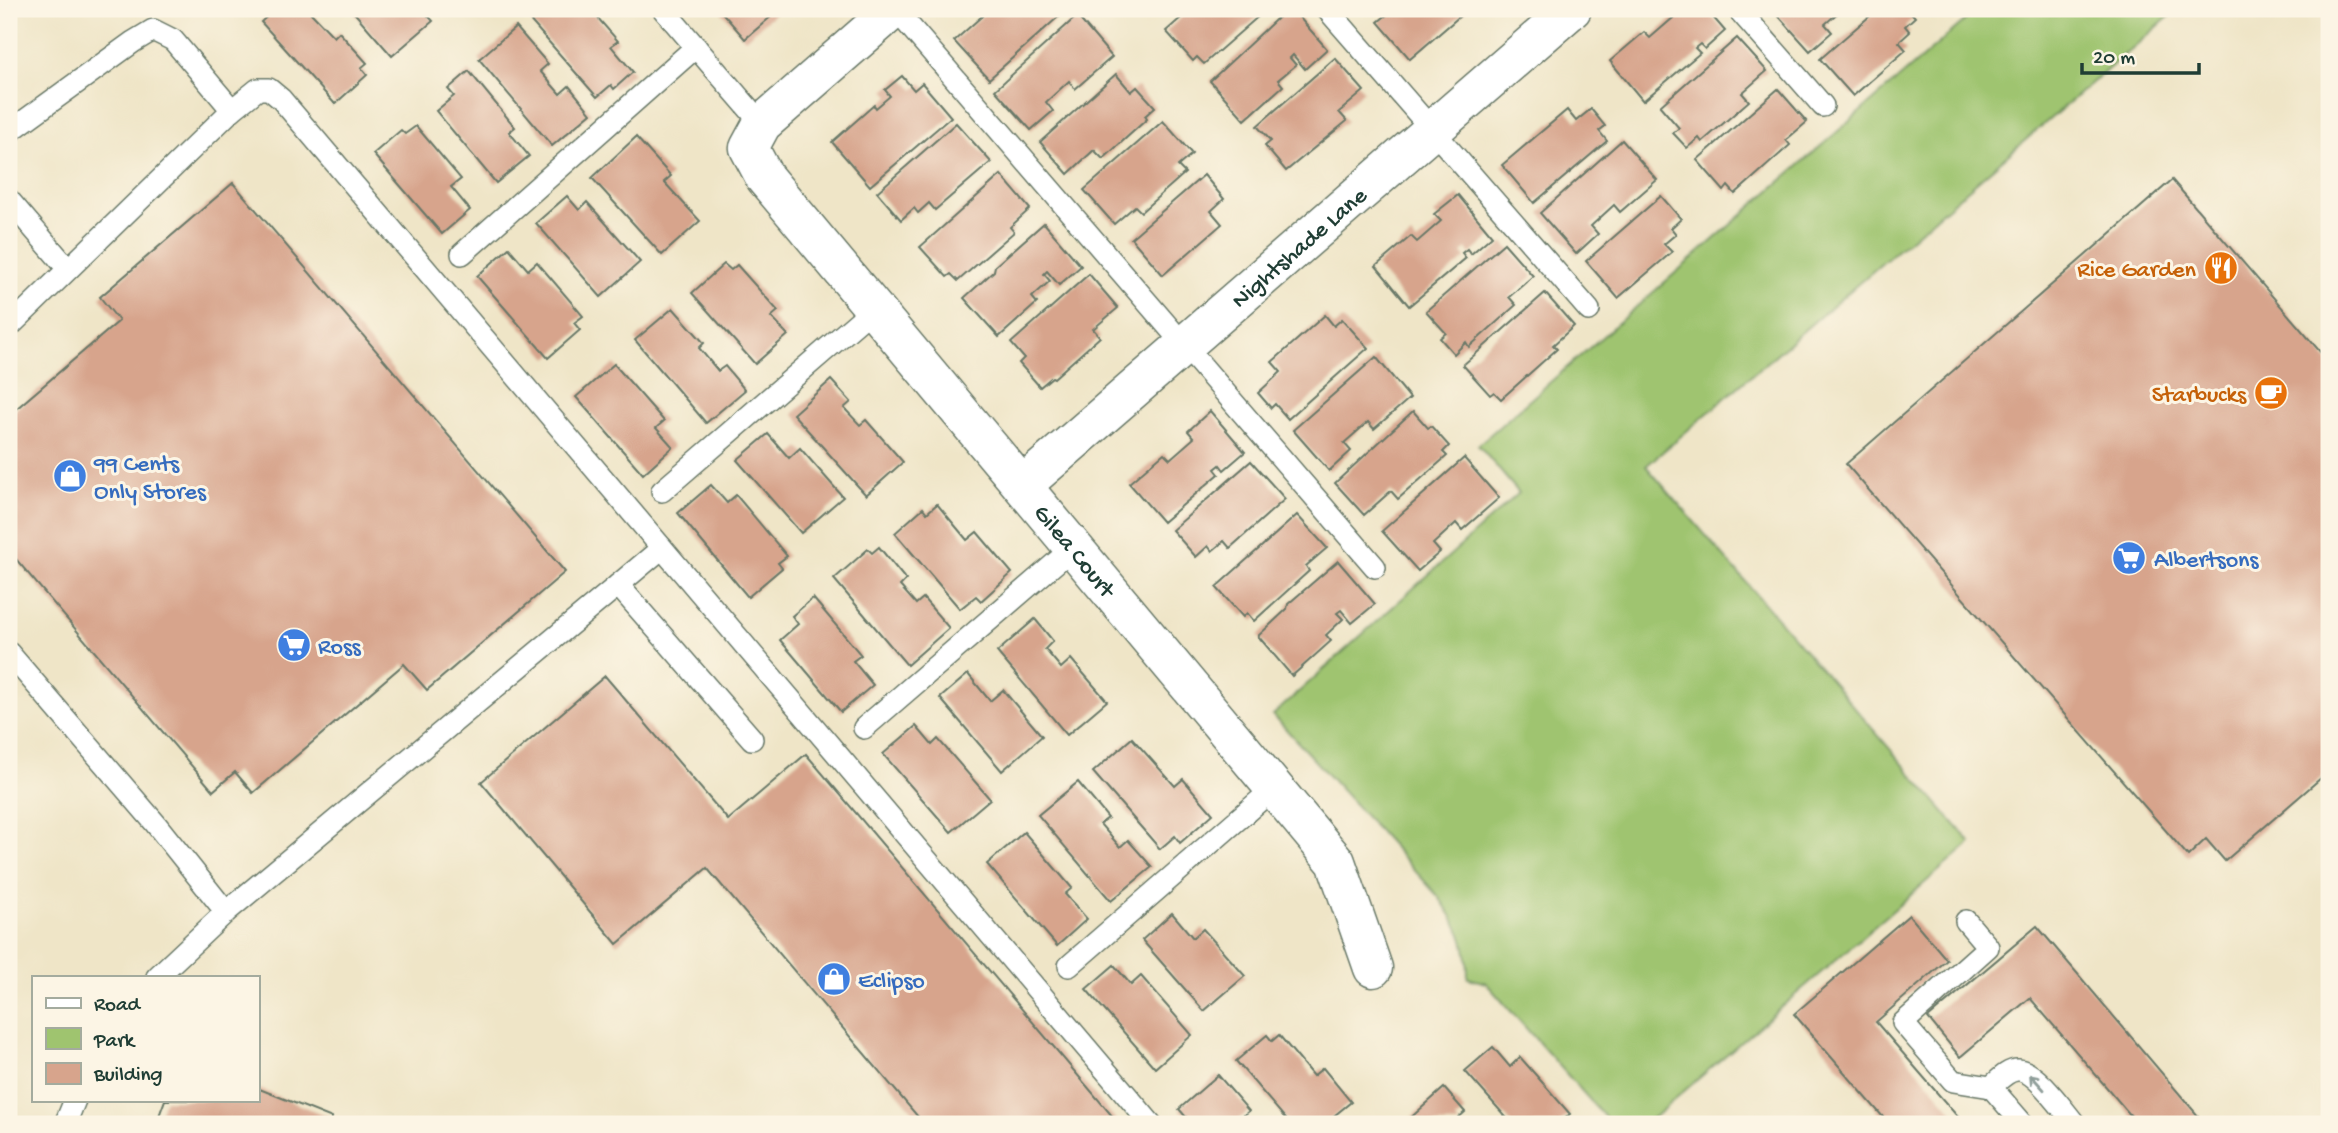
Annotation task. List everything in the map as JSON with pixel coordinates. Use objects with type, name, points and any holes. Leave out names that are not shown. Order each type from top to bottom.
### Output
[{"type":"street","points":[[755,136],[895,9]]},
{"type":"street","name":"Nightshade Lane","points":[[1023,485],[1572,9]]},
{"type":"street","name":"Gilea Court","points":[[755,136],[765,178],[1336,862],[1373,968]]},
{"type":"lane","points":[[663,9],[696,47],[755,136]]},
{"type":"lane","points":[[895,9],[1375,567]]},
{"type":"lane","points":[[1326,9],[1589,310]]},
{"type":"lane","points":[[1738,9],[1824,106]]},
{"type":"lane","points":[[9,132],[133,41],[153,30],[173,40],[232,110]]},
{"type":"lane","points":[[462,254],[696,47]]},
{"type":"lane","points":[[9,327],[232,110],[258,89],[269,89],[281,99],[1151,1124]]},
{"type":"lane","points":[[9,200],[68,269]]},
{"type":"lane","points":[[662,491],[874,308]]},
{"type":"lane","points":[[864,729],[1074,547]]},
{"type":"lane","points":[[158,976],[226,912],[662,548]]},
{"type":"lane","points":[[618,585],[752,739]]},
{"type":"lane","points":[[9,653],[155,823],[226,912]]},
{"type":"lane","points":[[1069,966],[1274,788]]},
{"type":"lane","points":[[1966,921],[1988,947],[1903,1023],[1953,1081],[1991,1087],[2023,1124]]},
{"type":"lane","points":[[1991,1087],[2008,1073],[2018,1069],[2030,1073],[2075,1124]]},
{"type":"lane","points":[[65,1124],[74,1102]]},
{"type":"green space","points":[[1978,9],[2178,9],[1646,466],[1971,843],[1646,1124],[1611,1124],[1486,983],[1468,978],[1461,934],[1438,896],[1273,715],[1519,493],[1478,445]]},
{"type":"building","points":[[275,9],[316,9],[311,13],[334,37],[339,32],[367,63],[361,68],[367,75],[335,104],[261,22]]},
{"type":"building","points":[[351,9],[422,9],[433,21],[392,56]]},
{"type":"building","points":[[538,9],[590,9],[618,41],[611,46],[633,72],[614,89],[611,85],[597,97],[528,18]]},
{"type":"building","points":[[719,9],[780,9],[745,39]]},
{"type":"building","points":[[990,9],[1067,9],[989,79],[954,41]]},
{"type":"building","points":[[1191,9],[1258,9],[1256,10],[1260,15],[1204,64],[1197,57],[1193,61],[1166,31]]},
{"type":"building","points":[[1287,9],[1292,9],[1327,49],[1305,69],[1293,55],[1290,58],[1296,65],[1278,80],[1283,86],[1245,120],[1210,81]]},
{"type":"building","points":[[1394,9],[1468,9],[1410,59],[1378,22]]},
{"type":"building","points":[[1668,9],[1706,9],[1725,31],[1705,49],[1700,44],[1695,48],[1700,53],[1643,101],[1610,61],[1644,32],[1650,38],[1674,17]]},
{"type":"building","points":[[1842,9],[1825,24],[1832,32],[1810,51],[1774,11]]},
{"type":"building","points":[[1878,9],[1908,9],[1915,17],[1905,26],[1910,32],[1899,42],[1906,50],[1853,96],[1820,59]]},
{"type":"building","points":[[1077,16],[1112,57],[1075,89],[1069,81],[1046,102],[1053,111],[1031,130],[995,90]]},
{"type":"building","points":[[516,27],[548,64],[540,71],[560,94],[569,86],[591,113],[552,146],[479,59]]},
{"type":"building","points":[[1737,38],[1767,71],[1742,93],[1749,101],[1702,142],[1699,138],[1687,148],[1673,133],[1679,128],[1660,106]]},
{"type":"building","points":[[1335,58],[1364,91],[1339,112],[1347,121],[1286,171],[1265,146],[1271,141],[1257,126]]},
{"type":"building","points":[[469,71],[515,127],[509,132],[529,156],[496,183],[436,111],[454,96],[448,89]]},
{"type":"building","points":[[1116,74],[1131,92],[1137,87],[1155,107],[1145,116],[1147,119],[1103,159],[1094,150],[1068,174],[1040,142]]},
{"type":"building","points":[[902,76],[914,90],[922,83],[951,117],[870,186],[832,142],[874,105],[876,108],[890,96],[885,90]]},
{"type":"building","points":[[1778,89],[1807,122],[1786,140],[1790,145],[1735,194],[1728,186],[1724,191],[1697,160]]},
{"type":"building","points":[[1591,109],[1605,126],[1599,131],[1607,141],[1534,203],[1502,165],[1567,110],[1576,121]]},
{"type":"building","points":[[1163,121],[1192,154],[1178,166],[1185,173],[1141,212],[1135,206],[1114,224],[1084,190]]},
{"type":"building","points":[[956,123],[991,162],[935,210],[929,203],[918,213],[914,208],[901,220],[877,192]]},
{"type":"building","points":[[416,126],[461,179],[451,187],[470,210],[442,234],[373,154],[401,130],[405,134]]},
{"type":"building","points":[[636,137],[671,176],[664,182],[700,221],[662,255],[592,178]]},
{"type":"building","points":[[1622,140],[1657,180],[1620,212],[1614,205],[1591,226],[1598,234],[1576,254],[1540,213]]},
{"type":"building","points":[[1001,175],[1030,209],[1010,227],[1014,232],[958,281],[951,274],[947,277],[920,247]]},
{"type":"building","points":[[1204,175],[1224,199],[1211,211],[1222,224],[1163,275],[1131,238]]},
{"type":"building","name":"Albertsons","points":[[2172,180],[2329,362],[2329,771],[2225,861],[2206,839],[2188,856],[1846,464]]},
{"type":"building","points":[[233,183],[565,572],[427,690],[404,664],[253,793],[235,772],[213,791],[9,551],[9,415],[119,321],[100,297]]},
{"type":"building","points":[[1458,195],[1492,236],[1471,254],[1467,249],[1462,253],[1466,258],[1409,306],[1376,266],[1411,236],[1417,242],[1441,221],[1434,214]]},
{"type":"building","points":[[567,196],[579,210],[587,202],[640,262],[601,297],[536,223]]},
{"type":"building","points":[[1661,196],[1681,219],[1671,228],[1676,234],[1664,244],[1672,252],[1618,298],[1586,261]]},
{"type":"building","points":[[1044,223],[1081,266],[1059,285],[1047,271],[1044,274],[1050,281],[1032,297],[1037,303],[999,337],[964,298],[994,271],[995,266]]},
{"type":"building","points":[[1504,243],[1533,276],[1509,297],[1516,305],[1469,347],[1466,342],[1454,354],[1440,338],[1446,333],[1426,311]]},
{"type":"building","points":[[509,248],[528,270],[537,262],[583,316],[574,323],[580,330],[548,358],[477,276]]},
{"type":"building","points":[[724,264],[731,270],[737,265],[778,311],[771,317],[788,335],[755,364],[692,293]]},
{"type":"building","points":[[1089,274],[1118,308],[1093,329],[1100,337],[1040,387],[1019,363],[1024,358],[1011,343]]},
{"type":"building","points":[[1545,293],[1574,326],[1553,345],[1557,349],[1501,399],[1494,392],[1490,395],[1463,365]]},
{"type":"building","points":[[673,308],[704,343],[699,348],[718,371],[725,366],[745,390],[706,423],[635,340]]},
{"type":"building","points":[[1325,315],[1334,326],[1342,319],[1368,348],[1288,419],[1275,404],[1271,408],[1258,393],[1281,372],[1272,362]]},
{"type":"building","points":[[1376,357],[1410,398],[1374,429],[1368,422],[1344,443],[1351,451],[1329,471],[1293,430]]},
{"type":"building","points":[[614,364],[664,421],[656,428],[673,447],[643,474],[576,397]]},
{"type":"building","points":[[831,380],[851,402],[844,408],[860,425],[866,420],[903,462],[866,495],[793,414]]},
{"type":"building","points":[[1210,411],[1245,452],[1224,470],[1220,465],[1215,469],[1219,474],[1163,522],[1129,483],[1164,453],[1170,459],[1194,438],[1188,431]]},
{"type":"building","points":[[1413,411],[1449,446],[1443,452],[1447,456],[1398,499],[1391,491],[1364,515],[1335,483]]},
{"type":"building","points":[[768,434],[789,458],[800,448],[843,497],[801,533],[737,460]]},
{"type":"building","points":[[1464,458],[1499,498],[1462,530],[1456,523],[1433,544],[1440,552],[1418,571],[1382,531]]},
{"type":"building","points":[[1251,461],[1285,499],[1230,548],[1224,541],[1212,551],[1208,546],[1196,557],[1172,530]]},
{"type":"building","points":[[711,485],[727,503],[736,495],[787,556],[778,563],[782,568],[748,597],[678,513]]},
{"type":"building","points":[[937,504],[967,540],[977,532],[1012,573],[981,601],[976,596],[960,609],[895,533],[923,508],[927,513]]},
{"type":"building","points":[[1297,515],[1327,548],[1306,566],[1309,571],[1254,621],[1247,613],[1243,617],[1216,587]]},
{"type":"building","points":[[879,547],[906,580],[900,586],[916,604],[923,598],[949,628],[907,665],[834,579],[868,549],[872,553]]},
{"type":"building","points":[[1338,561],[1375,604],[1352,623],[1341,610],[1337,613],[1343,619],[1326,635],[1331,641],[1292,676],[1258,636],[1287,609],[1288,604]]},
{"type":"building","points":[[813,598],[861,655],[853,661],[873,685],[841,712],[780,640],[798,624],[792,616]]},
{"type":"building","points":[[1035,619],[1053,641],[1045,649],[1061,668],[1071,659],[1107,701],[1067,735],[997,652]]},
{"type":"building","points":[[968,674],[990,701],[1003,690],[1042,736],[1002,771],[940,698]]},
{"type":"building","points":[[605,676],[728,820],[806,754],[1119,1124],[924,1124],[707,868],[617,944],[481,782]]},
{"type":"building","points":[[916,726],[932,745],[938,739],[990,799],[951,832],[883,754]]},
{"type":"building","points":[[1132,738],[1175,786],[1183,779],[1213,814],[1180,843],[1175,836],[1160,849],[1093,772]]},
{"type":"building","points":[[1078,782],[1108,818],[1100,824],[1120,847],[1128,840],[1152,867],[1111,901],[1038,815]]},
{"type":"building","points":[[1024,832],[1072,888],[1065,894],[1087,919],[1057,946],[987,864]]},
{"type":"building","points":[[1172,913],[1193,938],[1203,929],[1245,976],[1204,1011],[1142,940]]},
{"type":"building","points":[[1909,915],[1947,960],[1876,1022],[1964,1124],[1889,1124],[1794,1014]]},
{"type":"building","points":[[2037,926],[2205,1124],[2138,1124],[2030,998],[1960,1057],[1928,1018]]},
{"type":"building","points":[[1114,965],[1131,985],[1141,976],[1192,1035],[1155,1068],[1086,989]]},
{"type":"building","points":[[1267,1035],[1272,1041],[1279,1035],[1313,1076],[1323,1068],[1351,1102],[1324,1124],[1290,1124],[1236,1061]]},
{"type":"building","points":[[1493,1047],[1510,1067],[1520,1057],[1570,1114],[1559,1124],[1512,1124],[1465,1071]]},
{"type":"building","points":[[1218,1075],[1249,1111],[1239,1119],[1244,1124],[1192,1124],[1179,1109]]},
{"type":"building","points":[[1444,1088],[1465,1112],[1456,1120],[1459,1124],[1410,1124],[1407,1121]]},
{"type":"building","points":[[259,1089],[332,1118],[330,1124],[156,1124],[164,1102],[259,1102]]},
{"type":"place","name":"Rice Garden","points":[[2221,268]]},
{"type":"place","name":"Starbucks","points":[[2271,393]]},
{"type":"place","name":"99 Cents Only Stores","points":[[70,476]]},
{"type":"place","name":"Albertsons","points":[[2129,558]]},
{"type":"place","name":"Ross","points":[[294,645]]},
{"type":"place","name":"Eclipso","points":[[834,979]]}]
